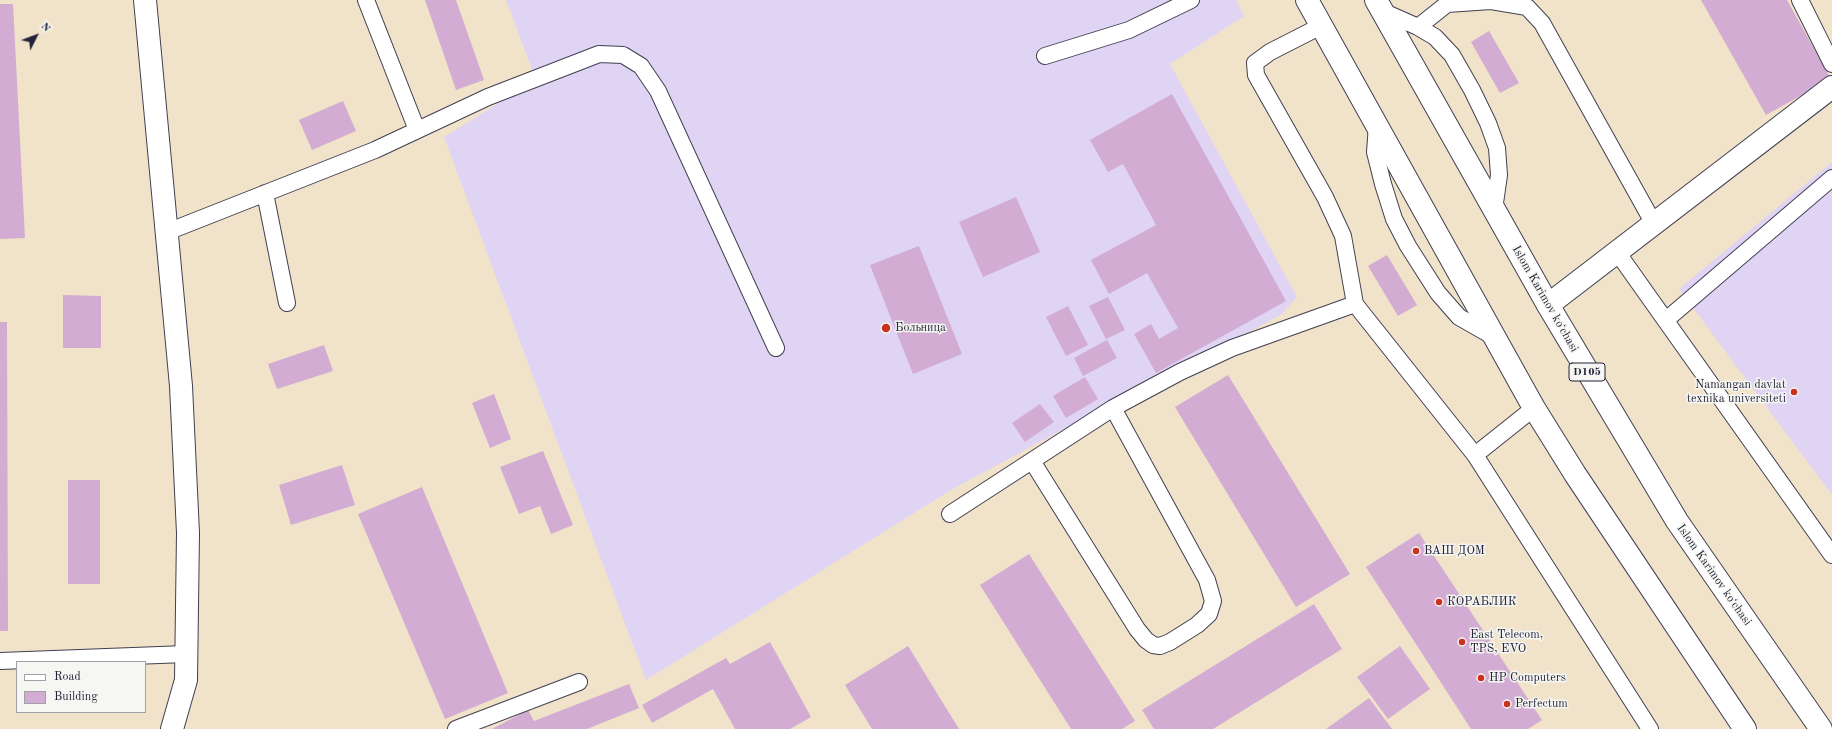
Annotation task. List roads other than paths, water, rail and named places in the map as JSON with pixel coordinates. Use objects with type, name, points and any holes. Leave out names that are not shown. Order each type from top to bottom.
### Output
[{"type":"main road","points":[[145,0],[181,386],[188,533],[186,680],[172,729]]},
{"type":"main road","points":[[1307,0],[1534,408],[1575,474],[1745,729]]},
{"type":"main road","name":"Islom Karimov koʻchasi","points":[[1379,6],[1548,305],[1677,521],[1821,729]]},
{"type":"main road","points":[[1548,305],[1832,87]]},
{"type":"lane","points":[[366,0],[417,130]]},
{"type":"lane","points":[[1045,56],[1129,30],[1191,0]]},
{"type":"lane","points":[[1800,0],[1832,64]]},
{"type":"lane","points":[[1418,27],[1447,4],[1491,1],[1527,7],[1542,23],[1654,224]]},
{"type":"lane","points":[[1379,6],[1434,37],[1452,55],[1488,123],[1497,148],[1499,175],[1494,210]]},
{"type":"lane","points":[[1321,26],[1270,52],[1255,63],[1256,75],[1344,236],[1355,304],[1475,455],[1650,729]]},
{"type":"lane","points":[[167,232],[375,150],[488,97],[599,54],[623,55],[641,66],[658,91],[776,348]]},
{"type":"lane","points":[[1377,125],[1376,152],[1383,184],[1394,219],[1408,246],[1435,288],[1459,317],[1494,337]]},
{"type":"lane","points":[[1666,320],[1832,178]]},
{"type":"lane","points":[[265,193],[287,302]]},
{"type":"lane","points":[[1617,252],[1832,555]]},
{"type":"lane","points":[[950,514],[1113,408],[1180,372],[1232,348],[1355,304]]},
{"type":"lane","points":[[1032,461],[1146,640],[1153,645],[1160,646],[1170,642],[1197,625],[1209,614],[1213,601],[1207,580],[1113,408]]},
{"type":"lane","points":[[1475,455],[1534,408]]},
{"type":"lane","points":[[0,661],[186,654]]},
{"type":"lane","points":[[456,729],[579,682]]},
{"type":"place","name":"Больница","points":[[886,328]]},
{"type":"place","name":"Namangan davlat texnika universiteti","points":[[1794,392]]},
{"type":"place","name":"ВАШ ДОМ","points":[[1416,551]]},
{"type":"place","name":"КОРАБЛИК","points":[[1439,602]]},
{"type":"place","name":"East Telecom, TPS, EVO","points":[[1462,642]]},
{"type":"place","name":"HP Computers","points":[[1481,678]]},
{"type":"place","name":"Perfectum","points":[[1507,704]]}]
